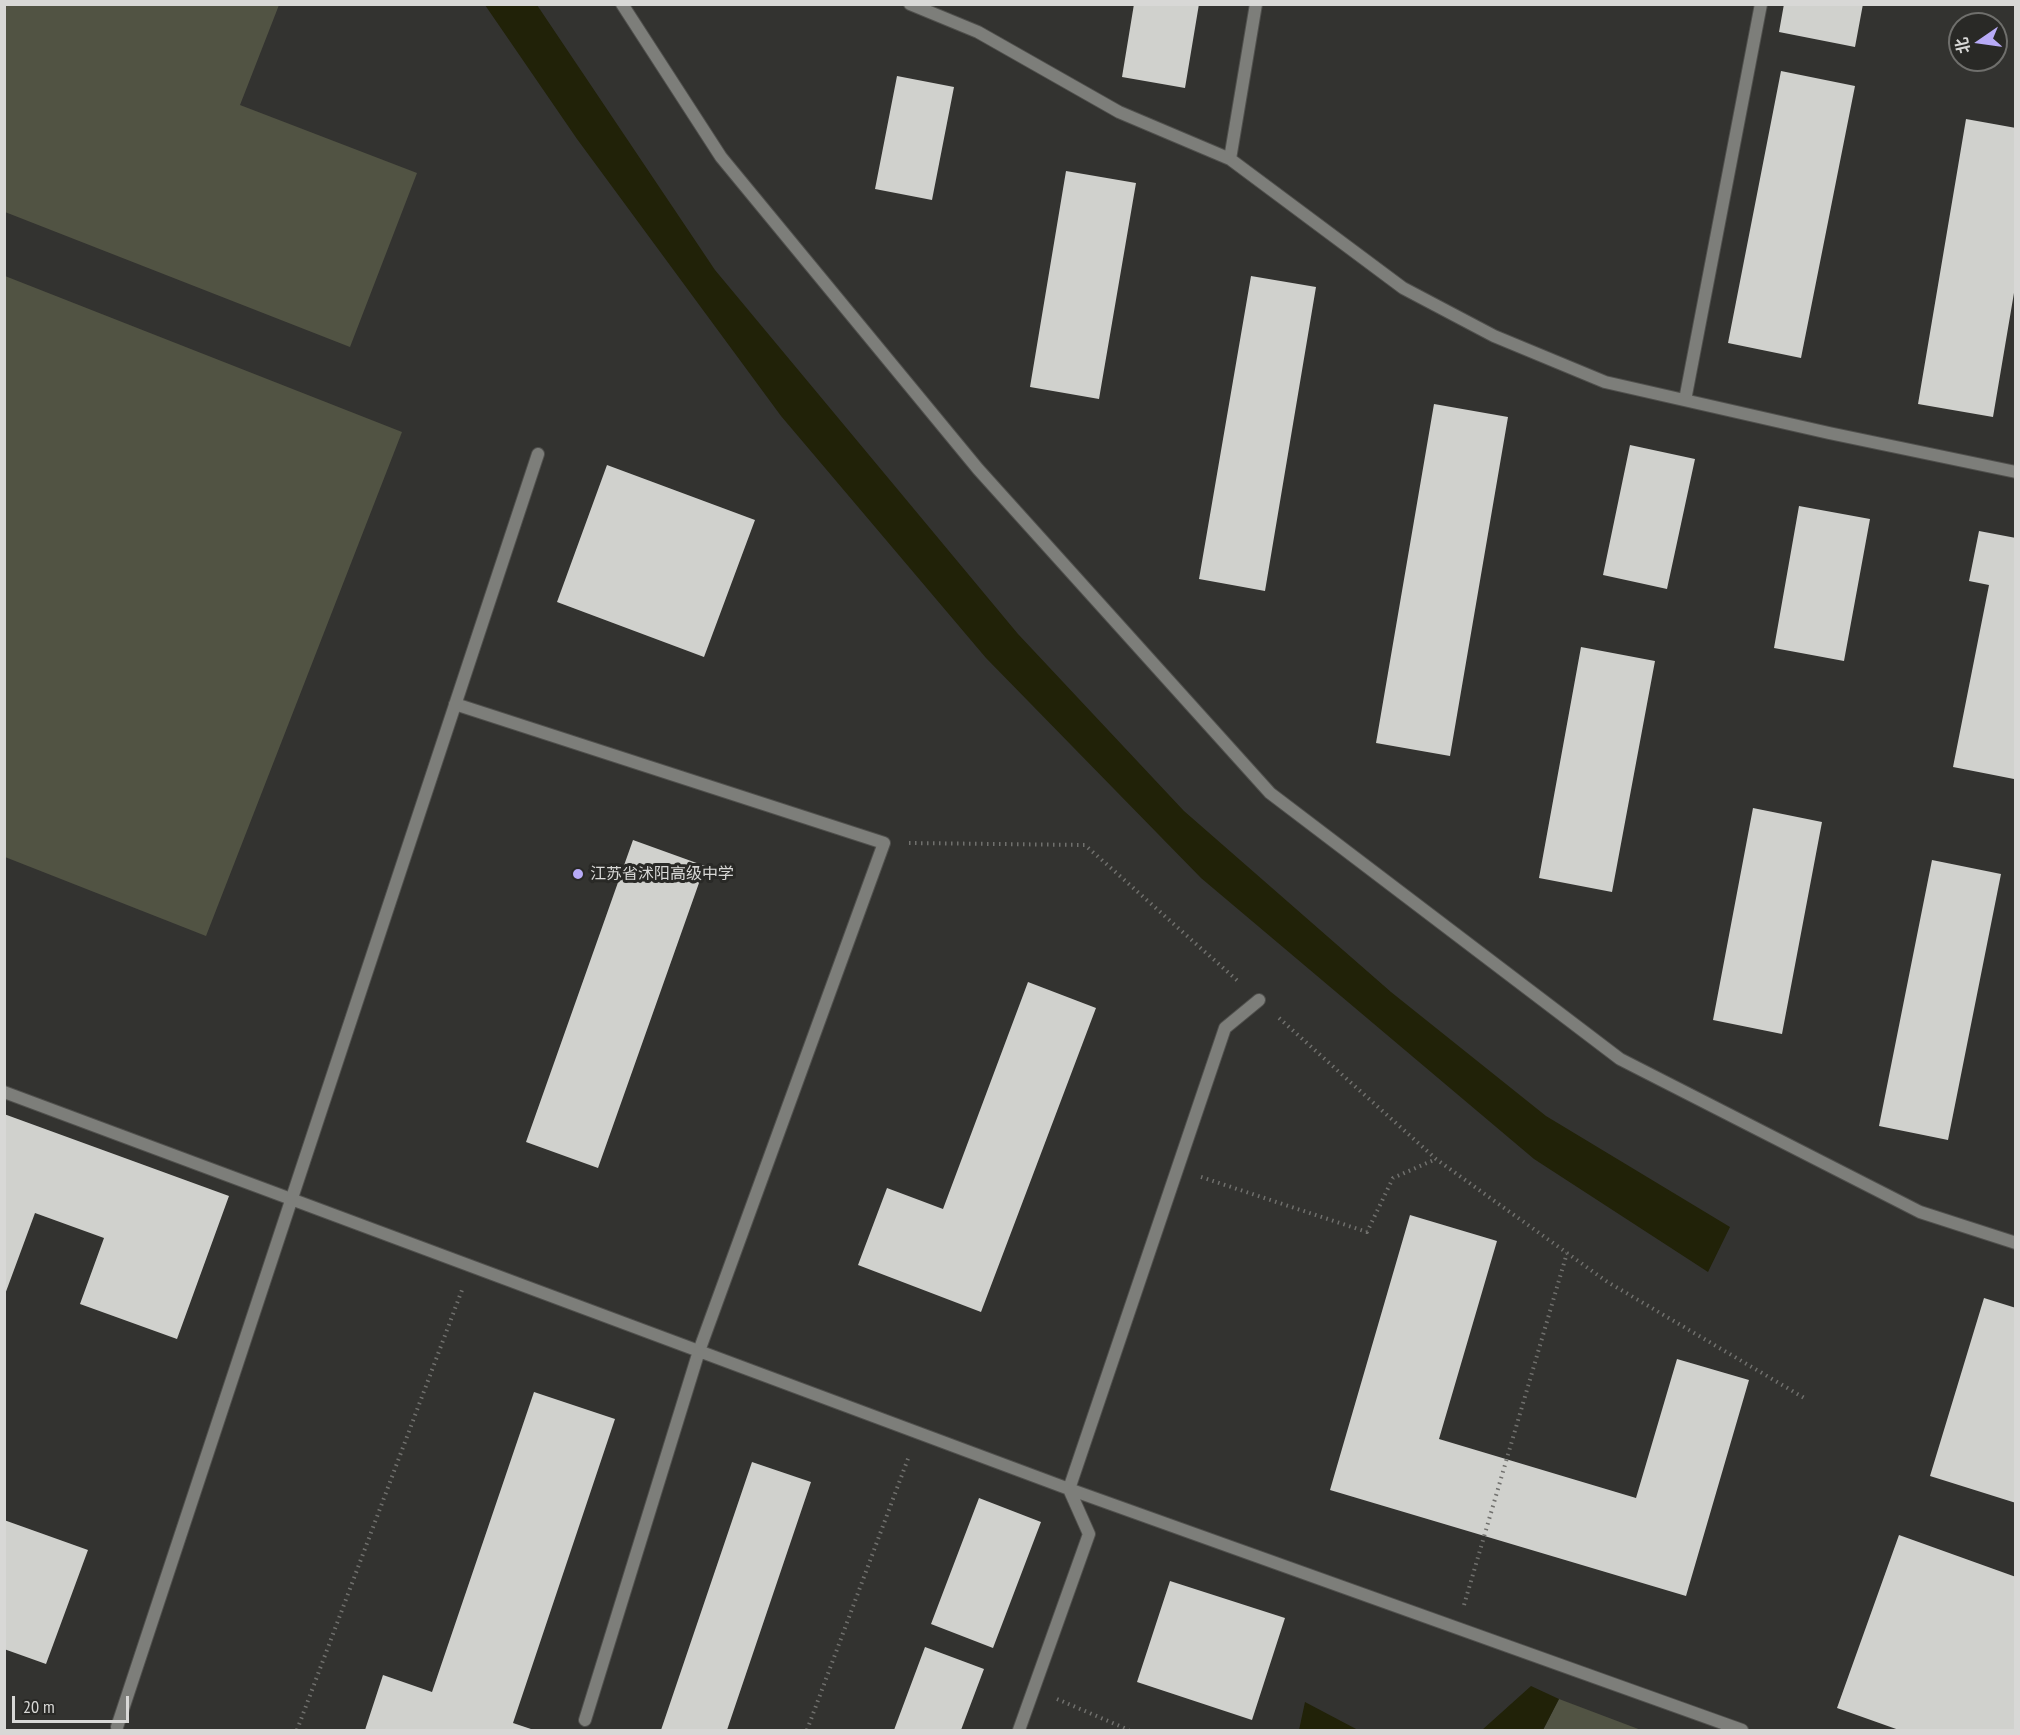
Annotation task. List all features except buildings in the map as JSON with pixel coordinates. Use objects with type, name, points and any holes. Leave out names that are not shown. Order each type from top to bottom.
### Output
[{"type":"street","points":[[622,4],[721,157],[751,194],[978,469],[1270,793],[1620,1059],[1920,1212],[2016,1243]]},
{"type":"street","points":[[910,4],[978,32],[1119,112],[1230,159],[1403,288],[1484,331],[1605,382],[1829,434],[2016,472]]},
{"type":"street","points":[[1230,159],[1256,4]]},
{"type":"street","points":[[1684,400],[1761,4]]},
{"type":"street","points":[[117,1727],[537,454]]},
{"type":"street","points":[[455,704],[884,843],[699,1351],[585,1720]]},
{"type":"street","points":[[1019,1731],[1089,1534],[1069,1489],[1225,1028],[1259,1000]]},
{"type":"street","points":[[4,1092],[1069,1489],[1742,1731]]},
{"type":"path","points":[[884,843],[1084,845],[1436,1159],[1606,1281],[1806,1399]]},
{"type":"path","points":[[1177,1169],[1367,1232],[1393,1178],[1436,1159]]},
{"type":"path","points":[[1457,1628],[1567,1253]]},
{"type":"path","points":[[297,1731],[471,1266]]},
{"type":"path","points":[[807,1731],[918,1432]]},
{"type":"path","points":[[1034,1690],[1129,1731]]},
{"type":"shaded area","points":[[4,5],[279,5],[240,105],[417,173],[350,347],[5,212]]},
{"type":"shaded area","points":[[485,5],[537,5],[715,270],[1018,634],[1184,811],[1391,992],[1546,1116],[1730,1227],[1708,1272],[1534,1159],[1201,878],[986,658],[781,416],[577,139]]},
{"type":"shaded area","points":[[5,276],[402,432],[206,936],[5,857]]},
{"type":"shaded area","points":[[1531,1686],[1559,1699],[1543,1730],[1482,1730]]},
{"type":"shaded area","points":[[1559,1699],[1641,1730],[1543,1730]]},
{"type":"shaded area","points":[[1305,1702],[1358,1730],[1299,1730]]},
{"type":"place","name":"江苏省沭阳高级中学","points":[[578,874]]}]
